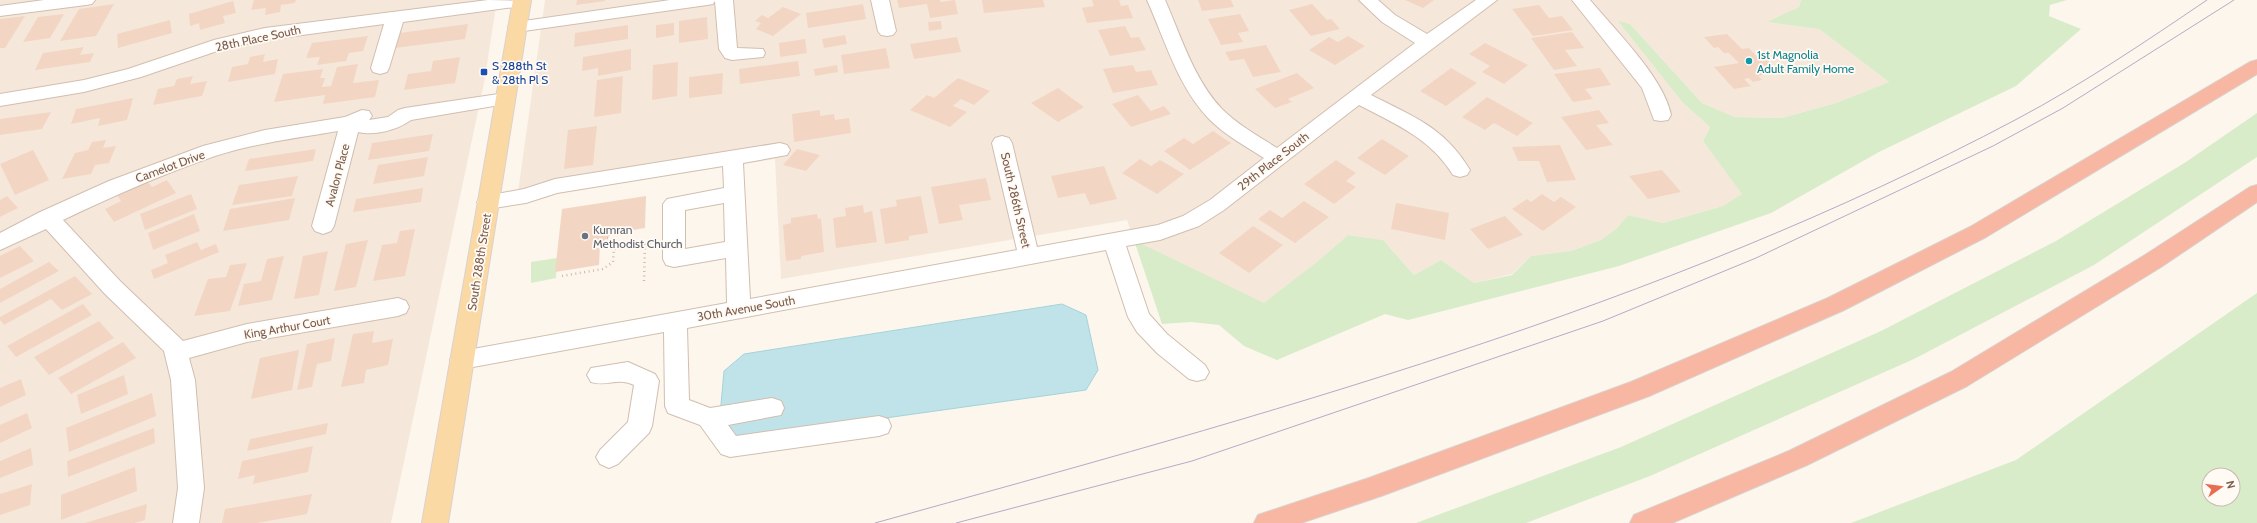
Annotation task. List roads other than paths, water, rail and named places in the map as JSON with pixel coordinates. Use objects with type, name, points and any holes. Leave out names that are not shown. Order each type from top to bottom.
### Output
[{"type":"highway","points":[[1267,523],[1379,485],[1640,389],[1836,304],[1978,232],[2257,66]]},
{"type":"highway","points":[[1643,523],[1798,458],[1959,379],[2153,261],[2257,192]]},
{"type":"main road","name":"South 288th Street","points":[[435,523],[522,0]]},
{"type":"street","points":[[0,11],[86,0]]},
{"type":"street","name":"28th Place South","points":[[0,100],[55,91],[113,79],[245,39],[522,0]]},
{"type":"street","points":[[518,27],[707,0]]},
{"type":"street","points":[[724,0],[728,49],[732,54],[756,53]]},
{"type":"street","points":[[880,0],[887,31]]},
{"type":"street","points":[[1156,0],[1192,79],[1205,100],[1227,124],[1277,157]]},
{"type":"street","points":[[1368,0],[1378,11],[1397,25],[1428,42]]},
{"type":"street","name":"29th Place South","points":[[1029,257],[1160,232],[1191,221],[1217,205],[1277,157],[1359,97],[1428,42],[1488,0]]},
{"type":"street","points":[[1581,0],[1649,83],[1659,103],[1661,115]]},
{"type":"street","points":[[380,68],[395,17]]},
{"type":"street","points":[[1359,97],[1431,136],[1450,153],[1460,170]]},
{"type":"street","name":"Camelot Drive","points":[[0,242],[48,217],[133,179],[210,151],[279,134],[350,123],[365,127],[393,123],[405,114],[505,99]]},
{"type":"street","name":"Avalon Place","points":[[323,226],[350,123]]},
{"type":"street","name":"South 286th Street","points":[[1002,143],[1029,257]]},
{"type":"street","points":[[488,202],[526,196],[556,186],[780,150]]},
{"type":"street","points":[[732,158],[740,310]]},
{"type":"street","points":[[734,194],[674,204],[674,259],[737,248]]},
{"type":"street","points":[[48,217],[113,288],[167,338],[177,352],[183,380],[191,488],[186,523]]},
{"type":"street","points":[[1114,241],[1139,317],[1157,341],[1197,372]]},
{"type":"street","name":"30th Avenue South","points":[[462,360],[1029,257]]},
{"type":"street","name":"King Arthur Court","points":[[177,352],[247,333],[398,307]]},
{"type":"street","points":[[675,321],[677,406],[709,418],[772,408]]},
{"type":"street","points":[[609,457],[640,426],[647,381],[676,355]]},
{"type":"street","points":[[599,375],[628,371],[647,381]]},
{"type":"street","points":[[709,418],[730,447],[879,426]]},
{"type":"water","points":[[1062,304],[1086,315],[1098,370],[1086,390],[735,439],[720,415],[724,371],[744,354]]},
{"type":"tram line","points":[[875,523],[1167,441],[1313,398],[1458,352],[1601,302],[1742,247],[1881,186],[2042,106],[2137,47],[2207,0]]},
{"type":"tram line","points":[[956,523],[1192,461],[1603,321],[1756,258],[1993,146],[2063,108],[2234,0]]},
{"type":"place","name":"1st Magnolia Adult Family Home","points":[[1749,61]]},
{"type":"place","name":"S 288th St & 28th Pl S","points":[[484,72]]},
{"type":"place","name":"Kumran Methodist Church","points":[[585,236]]}]
